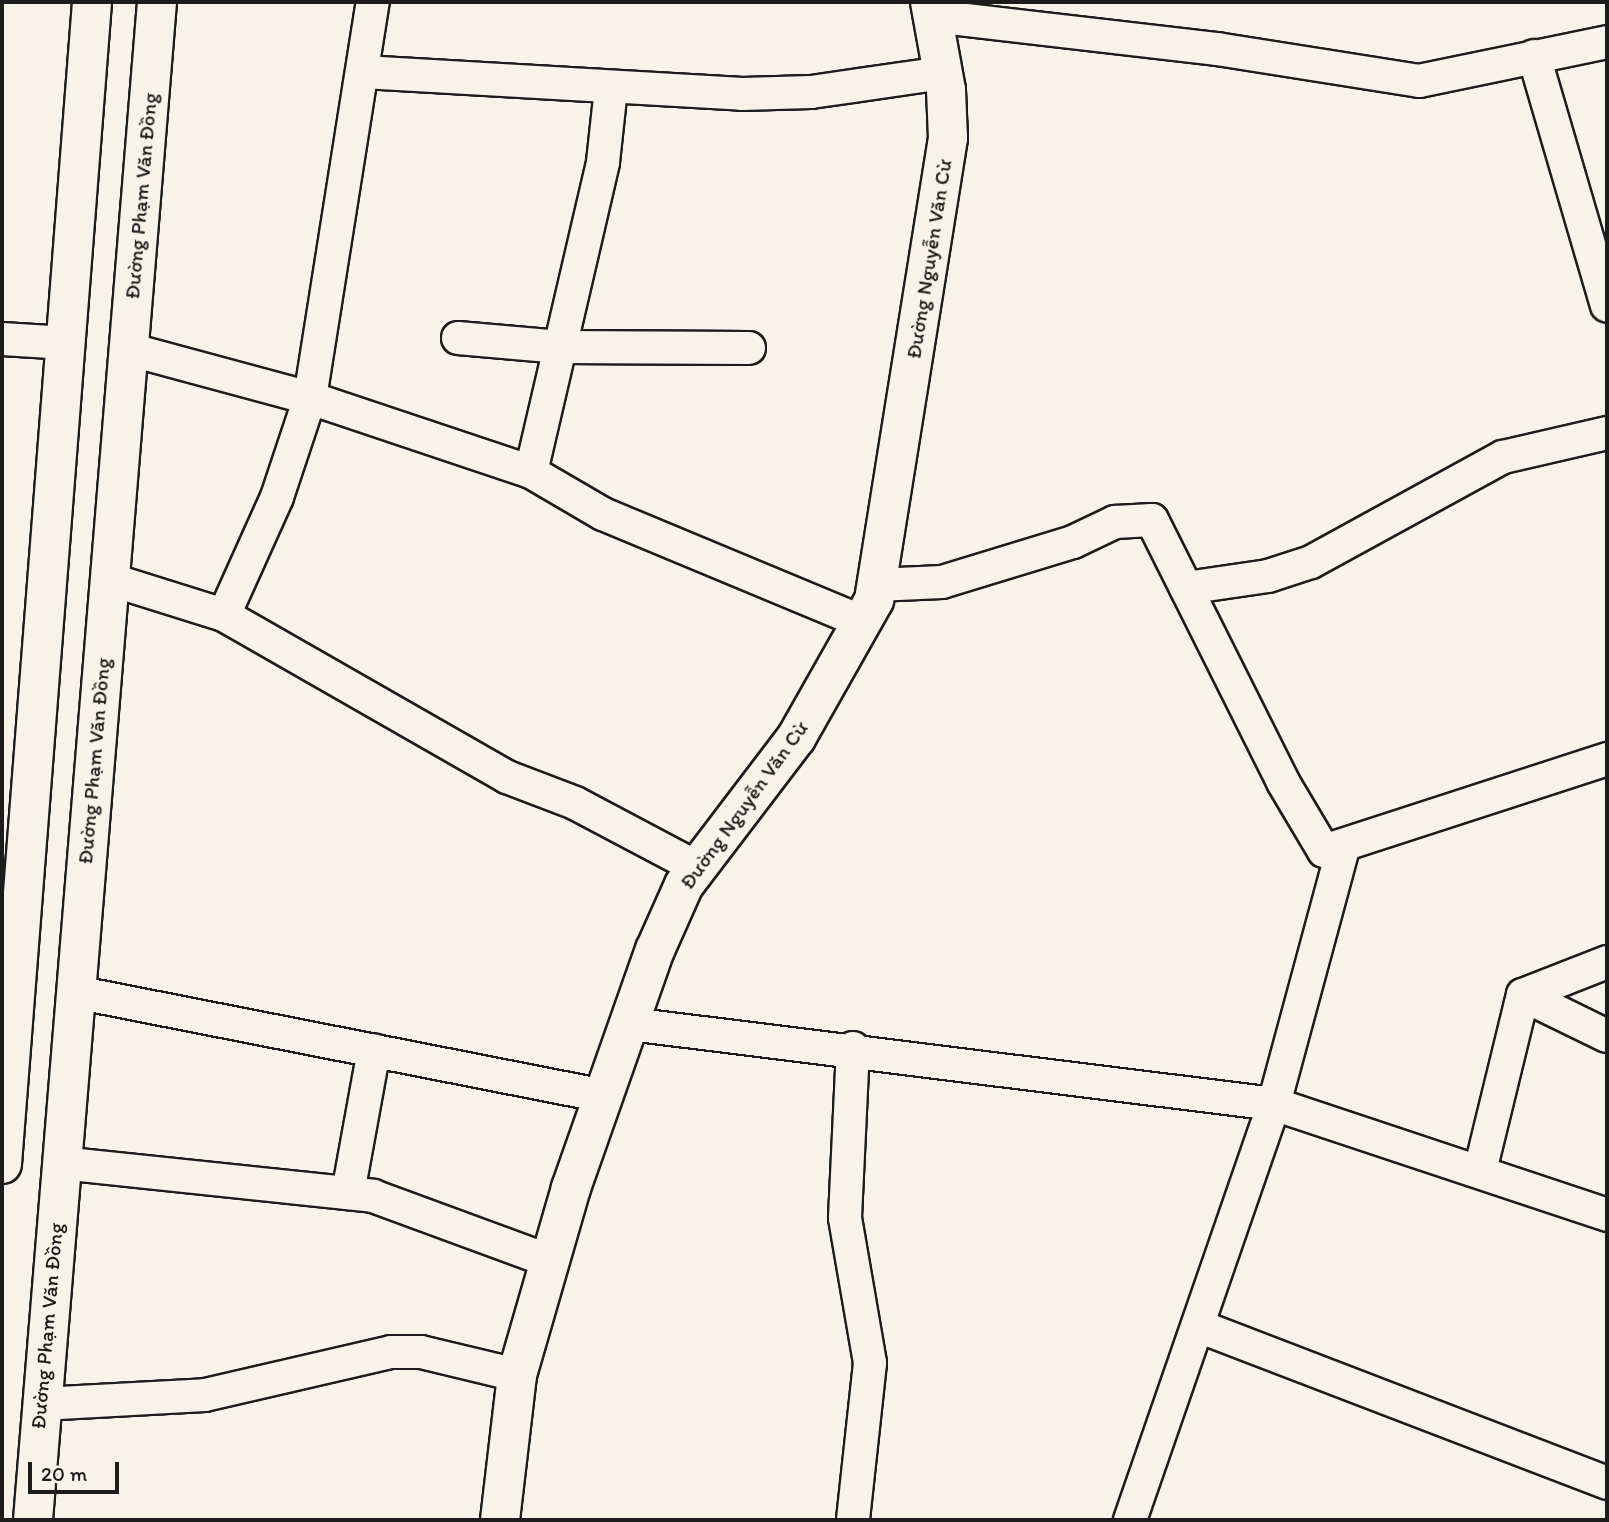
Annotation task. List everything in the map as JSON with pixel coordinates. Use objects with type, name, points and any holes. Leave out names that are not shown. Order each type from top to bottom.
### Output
[{"type":"main road","points":[[2,1164],[8,991],[67,343],[92,2]]},
{"type":"main road","name":"Đường Phạm Văn Đồng","points":[[33,1520],[157,2]]},
{"type":"main road","name":"Đường Nguyễn Văn Cừ","points":[[500,1520],[517,1375],[550,1261],[655,950],[696,867],[796,738],[862,621],[876,585],[948,138],[943,74],[931,9]]},
{"type":"main road","points":[[67,343],[128,349]]},
{"type":"street","points":[[224,615],[276,497],[310,398],[373,2]]},
{"type":"street","points":[[931,9],[1217,49],[1419,81],[1607,42]]},
{"type":"street","points":[[1534,56],[1598,242],[1607,306]]},
{"type":"street","points":[[363,72],[611,88],[811,92],[943,74]]},
{"type":"street","points":[[531,471],[603,162],[611,88]]},
{"type":"street","points":[[458,338],[561,347],[749,348]]},
{"type":"street","points":[[2,339],[67,343]]},
{"type":"street","points":[[128,349],[310,398],[531,471],[603,514],[862,621]]},
{"type":"street","points":[[1186,588],[1268,576],[1311,562],[1503,457],[1607,433]]},
{"type":"street","points":[[876,585],[943,582],[1073,542],[1115,522],[1152,520],[1303,817],[1324,851],[1607,759]]},
{"type":"street","points":[[109,579],[224,615],[507,777],[575,803],[696,867]]},
{"type":"street","points":[[1130,1520],[1201,1326],[1274,1104],[1344,845]]},
{"type":"street","points":[[1523,995],[1607,961]]},
{"type":"street","points":[[75,992],[604,1096]]},
{"type":"street","points":[[1479,1171],[1523,995]]},
{"type":"street","points":[[1523,995],[1607,1036]]},
{"type":"street","points":[[629,1024],[853,1048],[1274,1104],[1607,1215]]},
{"type":"street","points":[[853,1048],[845,1219],[870,1363],[853,1520]]},
{"type":"street","points":[[348,1193],[374,1050]]},
{"type":"street","points":[[61,1163],[373,1196],[550,1261]]},
{"type":"street","points":[[1201,1326],[1607,1483]]},
{"type":"street","points":[[41,1404],[205,1395],[391,1352],[421,1352],[517,1375]]}]
